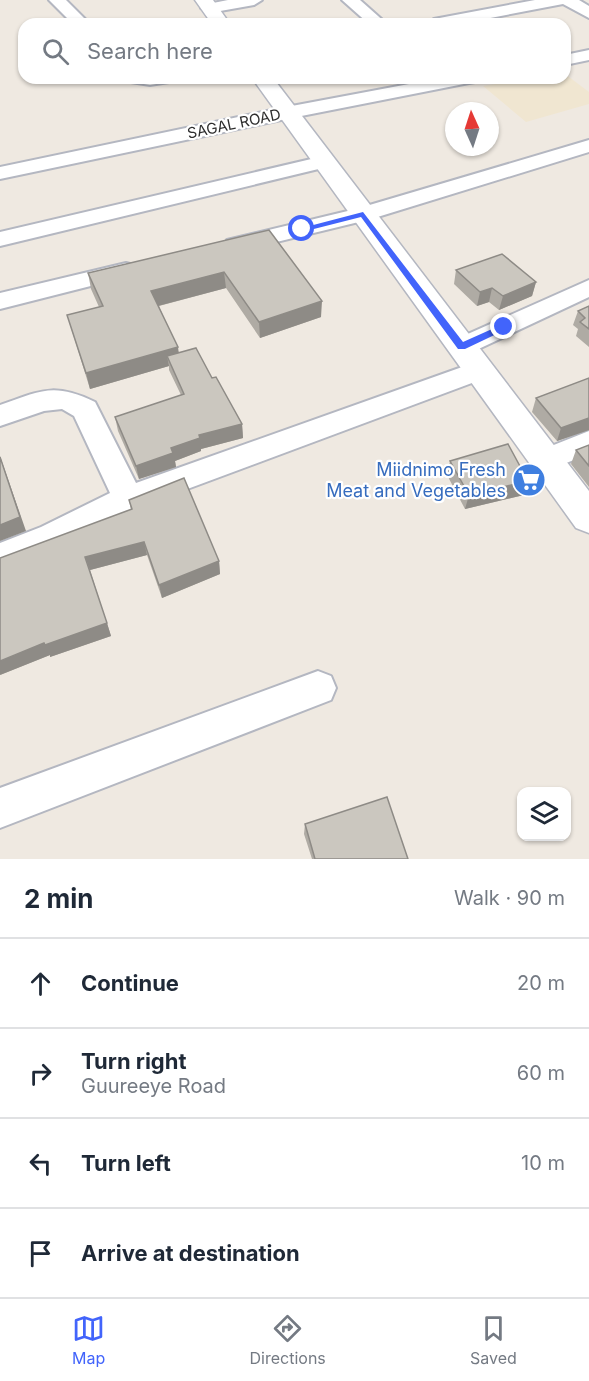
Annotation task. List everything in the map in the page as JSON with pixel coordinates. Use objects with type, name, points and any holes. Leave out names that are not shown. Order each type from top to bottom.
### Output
[{"type":"street","points":[[57,0],[76,18]]},
{"type":"street","points":[[206,4],[254,0]]},
{"type":"street","points":[[350,0],[372,18]]},
{"type":"street","points":[[487,0],[503,12]]},
{"type":"street","points":[[468,18],[560,0]]},
{"type":"street","points":[[568,0],[589,13]]},
{"type":"street","points":[[206,4],[217,18]]},
{"type":"street","points":[[571,59],[589,55]]},
{"type":"street","points":[[266,84],[589,518]]},
{"type":"street","name":"SAGAL ROAD","points":[[1,170],[438,84]]},
{"type":"street","points":[[210,250],[363,214],[589,146]]},
{"type":"street","points":[[0,239],[324,162]]},
{"type":"street","points":[[0,301],[141,267]]},
{"type":"street","points":[[462,346],[589,288]]},
{"type":"street","points":[[0,557],[52,536],[128,498],[479,370]]},
{"type":"street","points":[[0,416],[42,401],[65,399],[85,409],[128,498]]},
{"type":"street","points":[[546,460],[589,442]]},
{"type":"street","points":[[0,808],[318,687]]},
{"type":"shaded area","points":[[571,78],[589,92],[589,104],[526,122],[483,86],[571,84]]},
{"type":"building","points":[[269,230],[322,301],[259,322],[224,272],[151,291],[178,347],[86,373],[67,315],[103,306],[88,273]]},
{"type":"building","points":[[502,254],[536,282],[503,296],[492,288],[480,292],[456,270]]},
{"type":"building","points":[[589,306],[589,329],[580,322],[585,318],[578,311]]},
{"type":"building","points":[[196,348],[212,378],[216,377],[242,424],[199,435],[200,438],[171,448],[173,453],[136,466],[115,417],[184,394],[167,356]]},
{"type":"building","points":[[589,378],[589,418],[561,428],[536,398]]},
{"type":"building","points":[[508,444],[528,481],[469,495],[450,461]]},
{"type":"building","points":[[589,445],[589,466],[576,450]]},
{"type":"building","points":[[0,457],[20,517],[0,525]]},
{"type":"building","points":[[184,478],[219,561],[159,585],[144,542],[85,557],[107,623],[45,645],[44,643],[0,661],[0,558],[132,509],[129,500]]},
{"type":"building","points":[[387,797],[408,859],[315,859],[305,824]]},
{"type":"place","name":"Miidnimo Fresh Meat and Vegetables","points":[[529,480]]},
{"type":"route","points":[[302,229],[363,214],[462,346],[504,327]]}]
